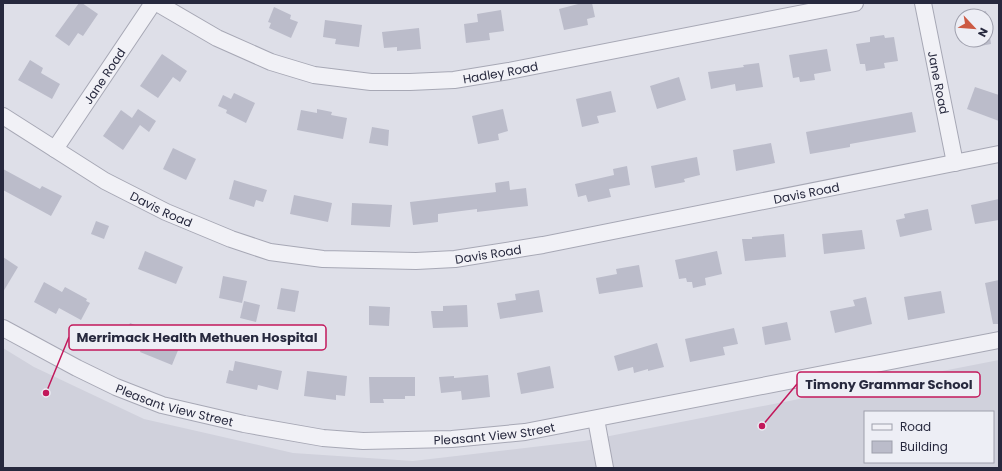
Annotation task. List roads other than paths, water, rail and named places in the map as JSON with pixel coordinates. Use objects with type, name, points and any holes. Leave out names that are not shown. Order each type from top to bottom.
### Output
[{"type":"street","name":"Jane Road","points":[[55,149],[153,3]]},
{"type":"street","name":"Hadley Road","points":[[157,3],[217,38],[271,62],[314,75],[371,82],[454,80],[509,71],[855,3]]},
{"type":"street","name":"Jane Road","points":[[923,3],[955,163]]},
{"type":"street","name":"Davis Road","points":[[3,116],[105,181],[166,212],[231,239],[270,252],[323,259],[409,261],[455,259],[543,244],[999,154]]},
{"type":"street","name":"Pleasant View Street","points":[[3,328],[77,368],[116,387],[162,405],[209,417],[280,431],[323,438],[363,441],[452,439],[525,432],[999,340]]},
{"type":"street","points":[[596,419],[605,468]]},
{"type":"place","name":"Merrimack Health Methuen Hospital","points":[[46,393]]},
{"type":"place","name":"Timony Grammar School","points":[[762,426]]}]
